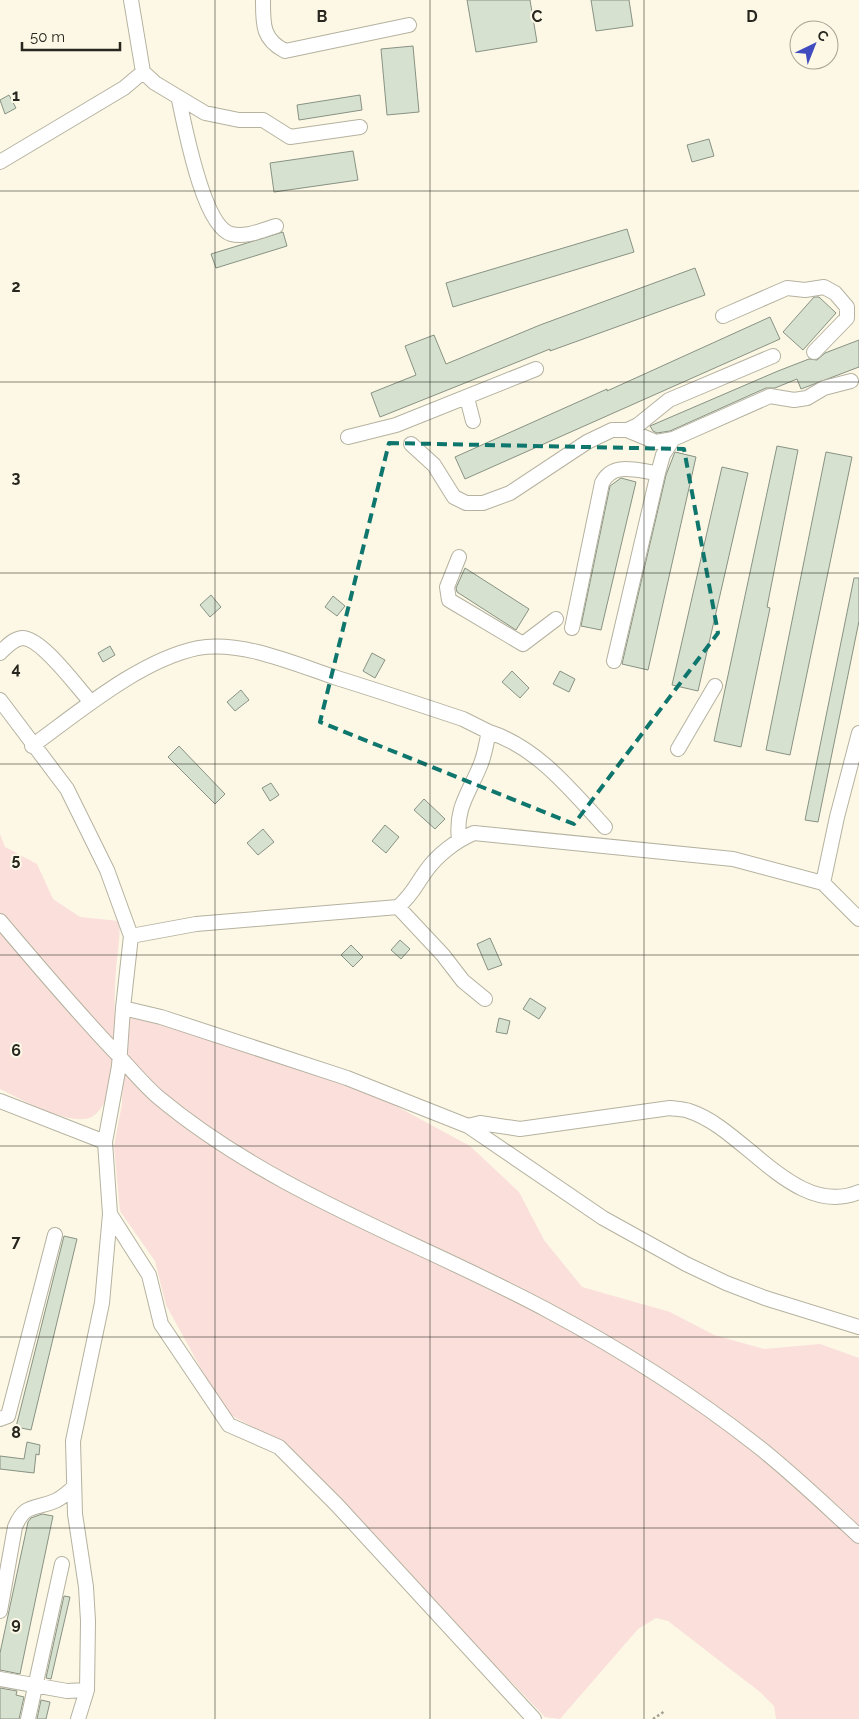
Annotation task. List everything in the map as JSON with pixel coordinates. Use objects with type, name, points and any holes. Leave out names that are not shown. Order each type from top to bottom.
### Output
[{"type":"street","points":[[131,0],[144,72],[155,83],[179,100],[205,113],[239,120],[263,120],[290,138],[360,127]]},
{"type":"street","points":[[263,0],[263,27],[273,44],[285,51],[409,25]]},
{"type":"street","points":[[0,162],[124,88],[144,72]]},
{"type":"street","points":[[179,100],[192,159],[211,212],[219,226],[229,234],[243,236],[276,226]]},
{"type":"street","points":[[724,316],[788,288],[805,290],[824,287],[836,294],[847,307],[847,318],[814,352]]},
{"type":"street","points":[[627,430],[638,425],[669,400],[773,356]]},
{"type":"street","points":[[348,437],[396,425],[536,369]]},
{"type":"street","points":[[411,444],[434,465],[454,497],[466,502],[483,502],[510,493],[587,442],[612,430],[627,430],[656,442],[673,439],[770,396],[794,400],[801,399],[824,388],[850,381]]},
{"type":"street","points":[[467,398],[473,420]]},
{"type":"street","points":[[614,660],[658,473],[663,455],[673,439]]},
{"type":"street","points":[[572,628],[602,483],[607,473],[616,469],[658,473]]},
{"type":"street","points":[[459,558],[447,587],[450,600],[523,644],[556,619]]},
{"type":"street","points":[[0,653],[13,641],[22,638],[31,640],[42,647],[90,702]]},
{"type":"street","points":[[32,746],[90,702],[126,680],[176,655],[198,648],[229,646],[286,661],[463,719],[501,736],[559,776],[605,827]]},
{"type":"street","points":[[678,750],[715,686]]},
{"type":"street","points":[[0,700],[32,746],[67,789],[107,870],[131,936],[120,1057],[105,1142],[110,1214],[102,1303],[73,1441],[75,1514],[86,1587],[87,1690],[78,1719]]},
{"type":"street","points":[[459,840],[457,823],[468,788],[480,767],[489,732]]},
{"type":"street","points":[[824,883],[829,851],[859,734]]},
{"type":"street","points":[[131,936],[196,924],[398,907],[412,895],[427,869],[459,840],[474,833],[733,859],[824,883],[859,919]]},
{"type":"street","points":[[398,907],[443,955],[463,981],[485,999]]},
{"type":"street","points":[[0,921],[80,1016],[156,1095],[195,1125],[266,1171],[314,1198],[462,1267],[548,1310],[671,1383],[756,1444],[859,1536]]},
{"type":"street","points":[[123,1008],[161,1017],[347,1078],[468,1126],[603,1218],[686,1264],[726,1283],[765,1298],[859,1327]]},
{"type":"street","points":[[0,1101],[105,1142]]},
{"type":"street","points":[[468,1126],[480,1123],[520,1129],[670,1108],[689,1110],[707,1119],[734,1137],[788,1182],[810,1191],[833,1196],[850,1195],[859,1192]]},
{"type":"street","points":[[110,1214],[149,1275],[161,1324],[229,1425],[279,1447],[337,1505],[534,1719]]},
{"type":"street","points":[[0,1419],[8,1416],[55,1235]]},
{"type":"street","points":[[0,1611],[15,1527],[20,1517],[32,1506],[54,1501],[74,1487]]},
{"type":"street","points":[[28,1719],[62,1564]]},
{"type":"street","points":[[0,1679],[67,1691],[87,1690]]},
{"type":"path","points":[[653,1719],[665,1711]]},
{"type":"highlighted area","points":[[389,443],[684,449],[718,633],[574,824],[320,722]]},
{"type":"shaded area","points":[[0,834],[5,847],[37,864],[53,899],[80,917],[119,921],[115,985],[115,1046],[112,1076],[104,1103],[96,1114],[89,1118],[69,1118],[57,1115],[0,1089]]},
{"type":"shaded area","points":[[124,1009],[370,1092],[470,1146],[519,1192],[544,1240],[582,1287],[670,1312],[714,1335],[764,1349],[820,1344],[859,1358],[859,1719],[776,1719],[774,1706],[760,1692],[668,1621],[656,1618],[638,1629],[560,1719],[545,1717],[416,1583],[263,1433],[229,1414],[204,1374],[166,1305],[155,1261],[120,1211],[114,1146],[122,1104]]},
{"type":"building","points":[[467,0],[530,0],[537,42],[476,52]]},
{"type":"building","points":[[591,0],[629,0],[633,26],[596,31]]},
{"type":"building","points":[[413,46],[419,112],[387,115],[381,49]]},
{"type":"building","points":[[9,95],[16,108],[5,114],[0,100]]},
{"type":"building","points":[[360,95],[362,110],[299,120],[297,105]]},
{"type":"building","points":[[709,139],[714,156],[692,162],[687,145]]},
{"type":"building","points":[[353,151],[358,180],[274,192],[270,163]]},
{"type":"building","points":[[627,229],[634,252],[453,307],[446,283]]},
{"type":"building","points":[[283,232],[287,246],[216,268],[211,254]]},
{"type":"building","points":[[695,268],[705,295],[550,351],[550,349],[380,417],[371,393],[416,375],[405,346],[434,335],[446,364],[540,325]]},
{"type":"building","points":[[814,297],[819,297],[836,313],[803,350],[783,332]]},
{"type":"building","points":[[770,317],[780,339],[465,479],[455,457]]},
{"type":"building","points":[[859,340],[859,367],[801,389],[797,379],[775,388],[766,388],[670,431],[657,433],[650,426],[778,371],[809,359],[817,360],[825,353]]},
{"type":"building","points":[[777,446],[798,450],[767,607],[770,608],[741,747],[714,741]]},
{"type":"building","points":[[675,452],[696,457],[648,670],[622,664],[666,475]]},
{"type":"building","points":[[826,452],[852,457],[790,755],[766,750]]},
{"type":"building","points":[[722,467],[748,473],[698,691],[672,685]]},
{"type":"building","points":[[621,478],[636,482],[601,630],[581,626],[610,486]]},
{"type":"building","points":[[465,568],[529,609],[516,630],[457,592],[456,588]]},
{"type":"building","points":[[854,578],[859,578],[859,621],[818,822],[805,820]]},
{"type":"building","points":[[211,595],[221,607],[210,617],[200,605]]},
{"type":"building","points":[[333,596],[345,606],[337,616],[325,607]]},
{"type":"building","points":[[110,646],[115,655],[103,662],[98,653]]},
{"type":"building","points":[[372,653],[385,660],[375,678],[363,671]]},
{"type":"building","points":[[512,671],[529,688],[520,698],[502,682]]},
{"type":"building","points":[[560,671],[575,679],[569,692],[553,684]]},
{"type":"building","points":[[241,690],[249,700],[235,711],[227,702]]},
{"type":"building","points":[[179,746],[225,794],[215,804],[168,757]]},
{"type":"building","points":[[271,783],[279,795],[270,801],[262,788]]},
{"type":"building","points":[[424,799],[445,819],[435,829],[414,810]]},
{"type":"building","points":[[385,825],[399,837],[386,853],[372,841]]},
{"type":"building","points":[[263,829],[274,842],[258,855],[247,843]]},
{"type":"building","points":[[490,938],[502,965],[488,970],[477,944]]},
{"type":"building","points":[[400,940],[410,949],[401,959],[391,950]]},
{"type":"building","points":[[351,945],[363,957],[353,967],[341,955]]},
{"type":"building","points":[[530,998],[546,1008],[539,1019],[523,1009]]},
{"type":"building","points":[[499,1018],[510,1021],[507,1034],[496,1032]]},
{"type":"building","points":[[64,1236],[77,1239],[31,1430],[16,1427]]},
{"type":"building","points":[[27,1442],[40,1445],[39,1455],[36,1454],[34,1473],[0,1469],[0,1456],[24,1459]]},
{"type":"building","points":[[42,1514],[53,1516],[20,1674],[0,1670],[0,1653],[28,1522],[31,1518]]},
{"type":"building","points":[[64,1596],[70,1597],[51,1679],[46,1678]]},
{"type":"building","points":[[0,1688],[17,1691],[16,1695],[24,1697],[19,1719],[0,1719]]},
{"type":"building","points":[[41,1700],[50,1702],[46,1719],[37,1719]]}]
